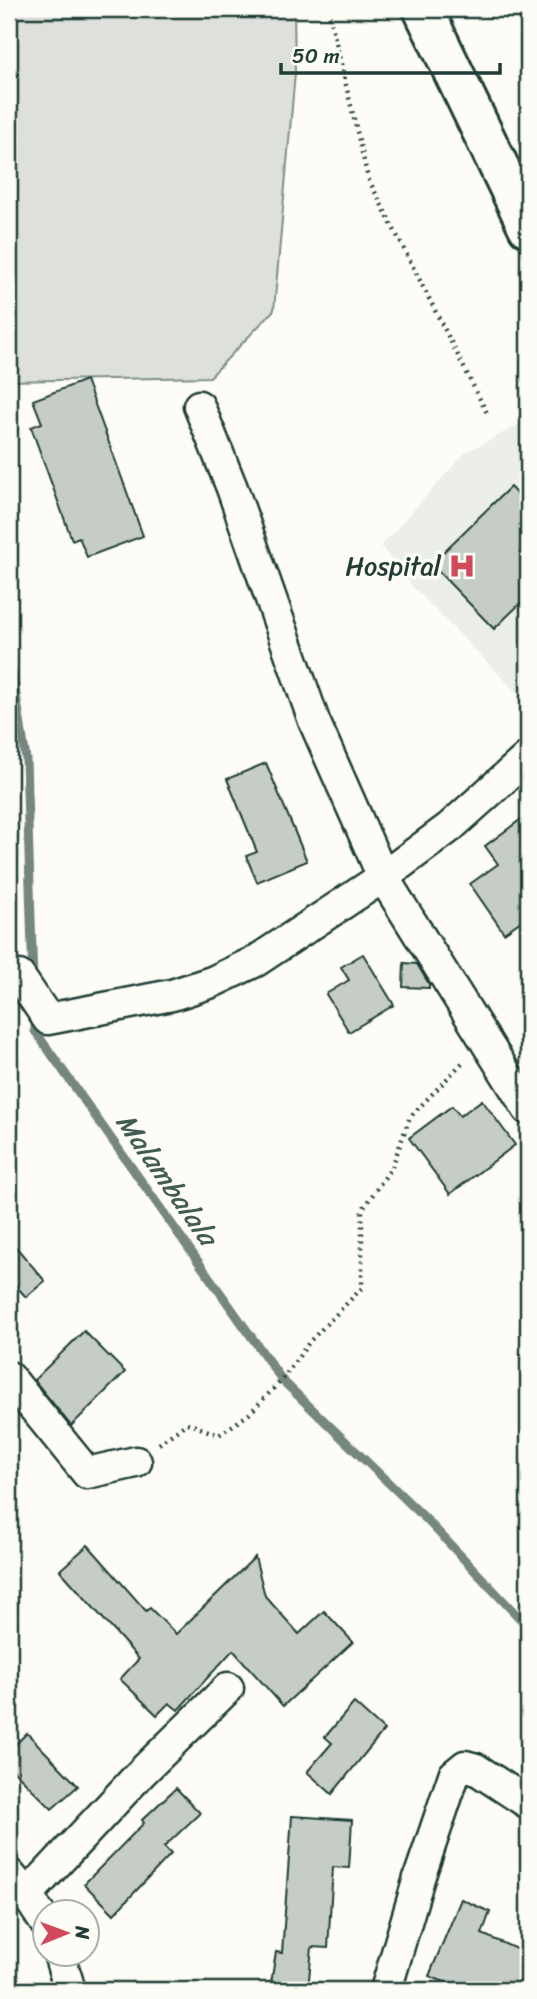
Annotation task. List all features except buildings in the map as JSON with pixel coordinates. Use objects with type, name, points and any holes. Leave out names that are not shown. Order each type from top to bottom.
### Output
[{"type":"street","points":[[423,9],[528,227]]},
{"type":"street","points":[[199,406],[232,488],[314,721],[383,877],[528,1109]]},
{"type":"street","points":[[19,976],[48,1019],[172,995],[212,982],[256,961],[383,877],[450,827],[528,757]]},
{"type":"street","points":[[9,1377],[87,1473],[136,1462]]},
{"type":"street","points":[[32,1904],[18,1885],[141,1773],[228,1688]]},
{"type":"street","points":[[386,1990],[403,1929],[454,1775],[465,1766],[476,1769],[528,1803]]},
{"type":"street","points":[[63,1968],[70,1990]]},
{"type":"path","points":[[328,9],[368,178],[488,415]]},
{"type":"path","points":[[136,1462],[187,1423],[219,1435],[249,1414],[282,1380],[310,1341],[362,1288],[362,1210],[392,1167],[410,1117],[484,1040]]},
{"type":"shaded area","points":[[9,9],[294,9],[295,73],[274,310],[210,377],[9,381]]},
{"type":"shaded area","name":"Hospital","points":[[528,420],[528,696],[524,700],[412,586],[381,546],[465,453]]},
{"type":"waterway","name":"Malambalala","points":[[9,650],[26,759],[33,982]]},
{"type":"waterway","name":"Malambalala","points":[[35,1017],[35,1031],[282,1380],[426,1519],[528,1627]]},
{"type":"place","name":"Hospital","points":[[462,566]]}]
